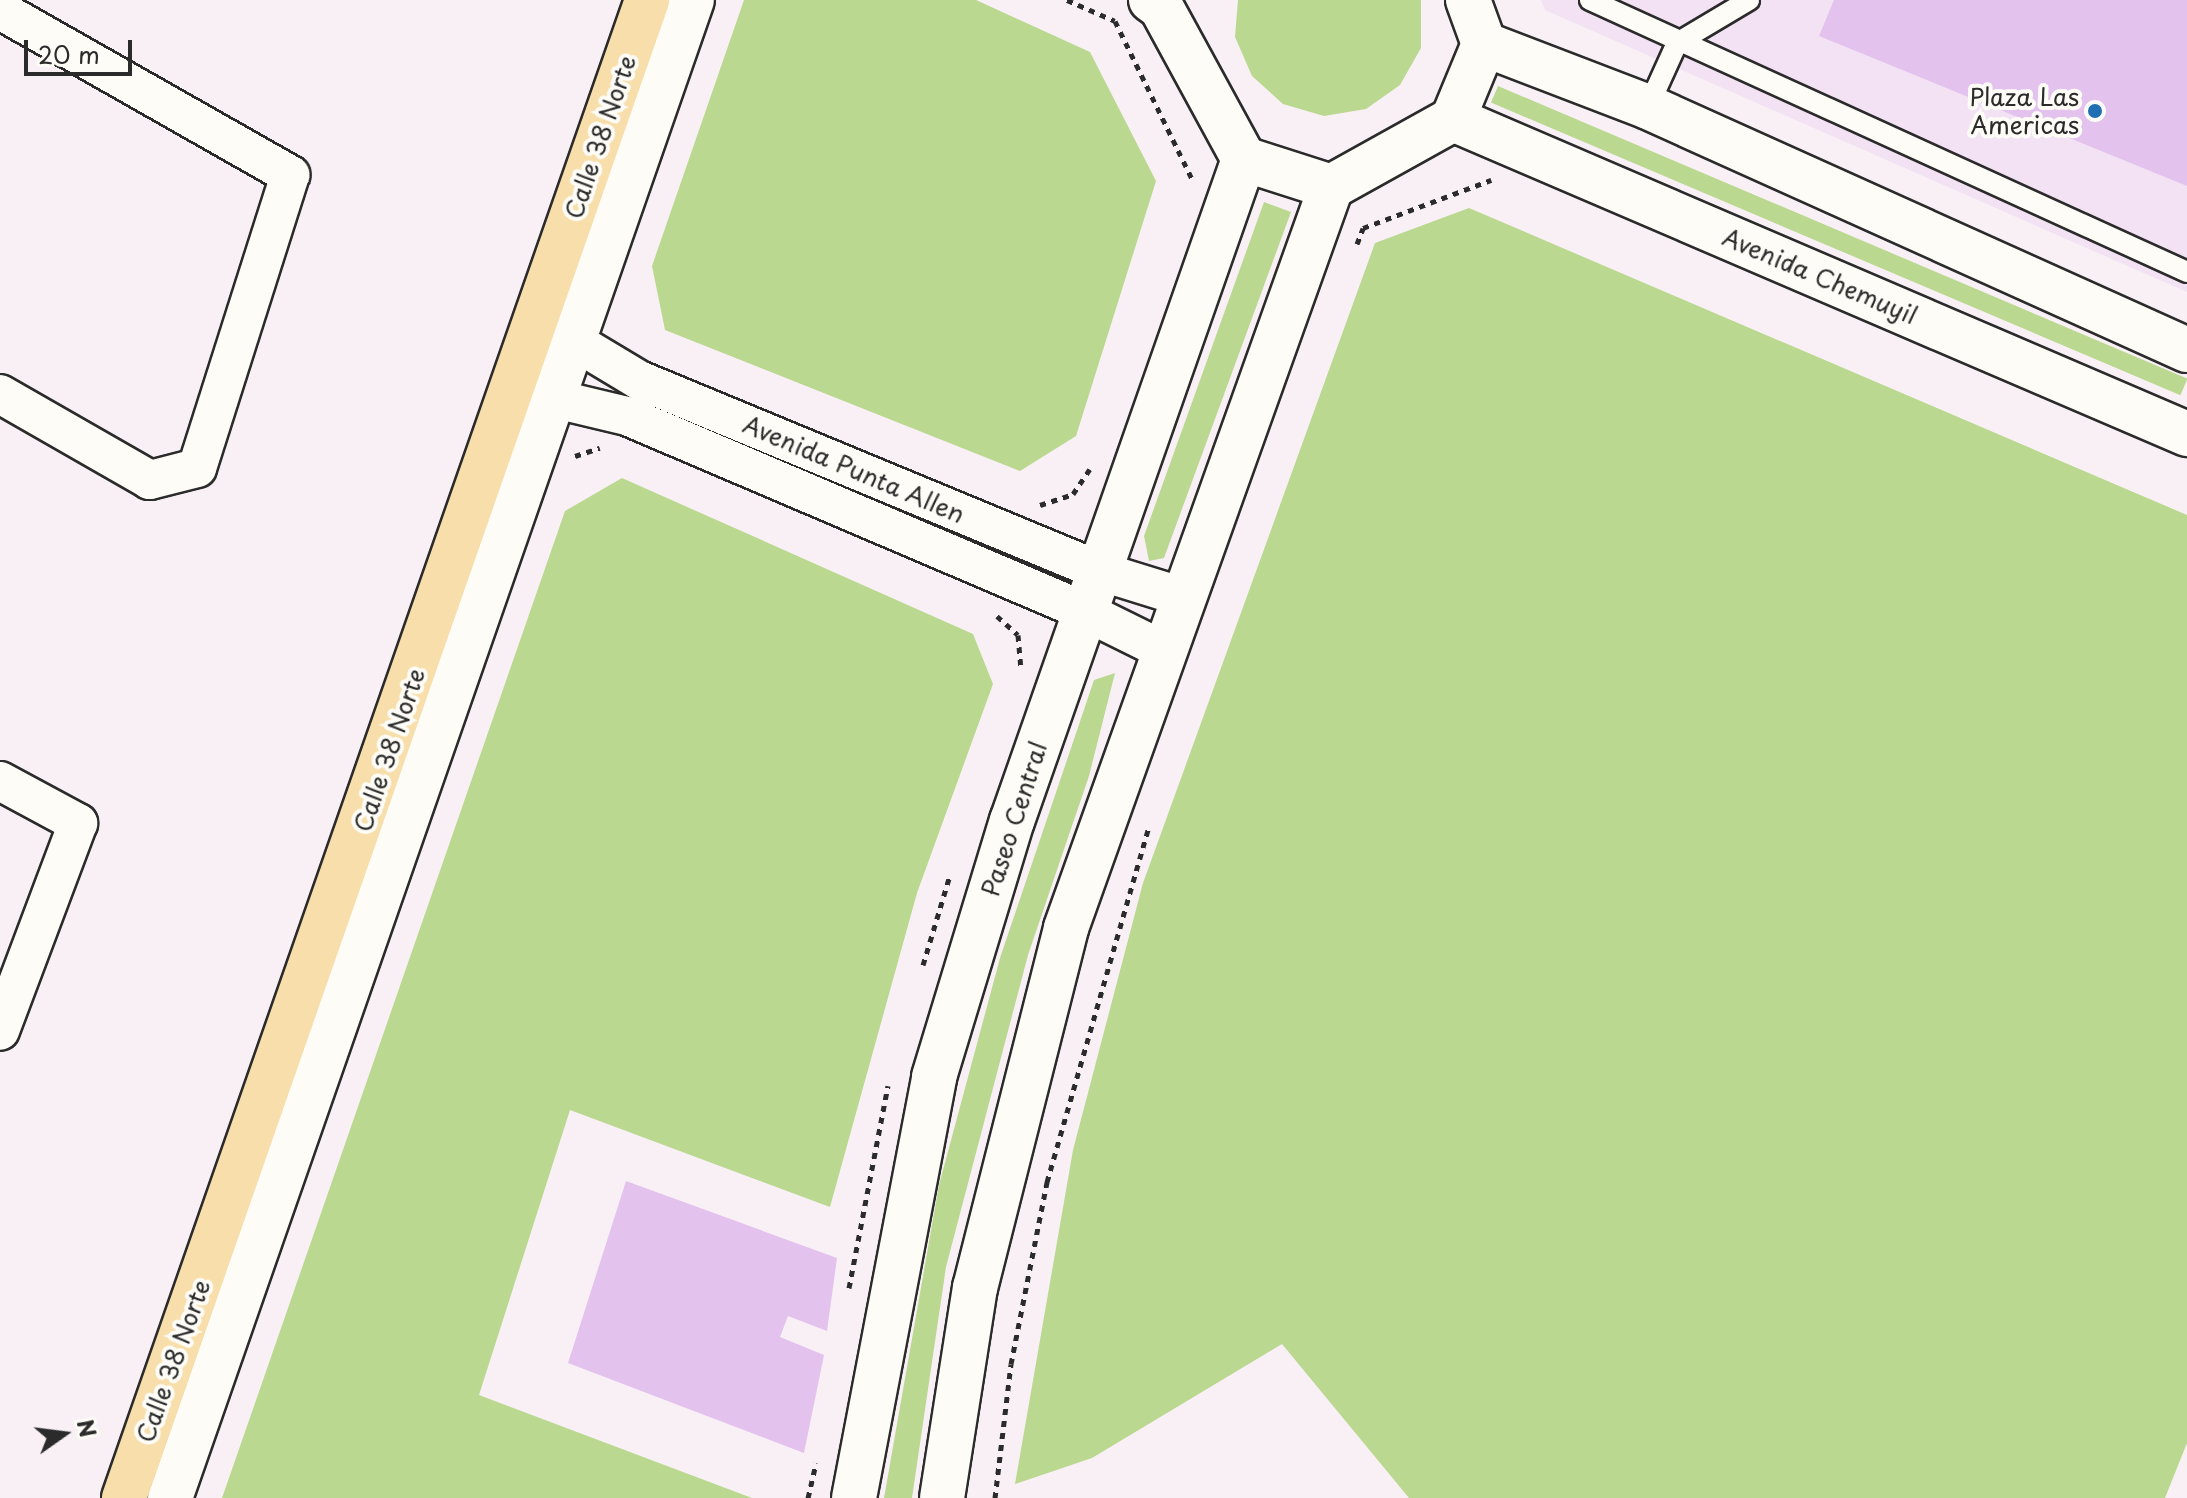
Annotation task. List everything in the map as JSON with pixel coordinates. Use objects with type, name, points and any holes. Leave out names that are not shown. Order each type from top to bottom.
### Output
[{"type":"main road","name":"Calle 38 Norte","points":[[170,1498],[556,328],[647,0]]},
{"type":"main road","name":"Calle 38 Norte","points":[[556,328],[692,0]]},
{"type":"main road","points":[[942,1498],[975,1288],[1066,928],[1161,649],[1331,187],[1453,119],[1484,44],[1468,0]]},
{"type":"main road","points":[[1159,2],[1244,159],[1331,187]]},
{"type":"main road","points":[[1484,44],[1648,107],[2187,350]]},
{"type":"main road","name":"Avenida Chemuyil","points":[[1453,119],[2187,434]]},
{"type":"main road","name":"Paseo Central","points":[[854,1498],[934,1077],[1084,611],[1244,159]]},
{"type":"main road","name":"Calle 38 Norte","points":[[124,1498],[533,395]]},
{"type":"street","points":[[0,10],[290,175],[197,468],[150,480],[0,394]]},
{"type":"street","name":"Avenida Punta Allen","points":[[556,328],[639,380],[1099,571],[1180,596]]},
{"type":"street","name":"Avenida Punta Allen","points":[[533,395],[627,416],[1084,611],[1161,649]]},
{"type":"street","points":[[0,781],[78,823],[0,1031]]},
{"type":"lane","points":[[1590,0],[1677,43],[2187,272]]},
{"type":"lane","points":[[1648,107],[1677,43],[1749,0]]},
{"type":"path","points":[[1067,0],[1115,21],[1194,184]]},
{"type":"path","points":[[1354,250],[1363,228],[1489,180]]},
{"type":"path","points":[[995,1498],[1011,1364],[1047,1182],[1151,818]]},
{"type":"shaded area","points":[[1541,0],[2187,0],[2187,292],[1545,10]]},
{"type":"green space","points":[[744,0],[976,0],[1090,52],[1156,181],[1076,436],[1020,471],[665,330],[652,266]]},
{"type":"green space","points":[[1238,0],[1421,0],[1421,48],[1400,85],[1366,109],[1324,116],[1283,104],[1252,76],[1235,37]]},
{"type":"green space","points":[[1498,86],[2187,378],[2180,395],[1491,103]]},
{"type":"green space","points":[[1264,202],[1291,212],[1164,558],[1149,561],[1144,536]]},
{"type":"green space","points":[[1469,208],[2187,515],[2187,1443],[2165,1498],[1409,1498],[1282,1344],[1092,1458],[1015,1484],[1073,1150],[1143,883],[1375,243]]},
{"type":"green space","points":[[622,478],[973,634],[993,684],[917,893],[830,1207],[570,1110],[479,1395],[752,1498],[222,1498],[565,511]]},
{"type":"green space","points":[[1115,673],[1089,776],[1028,955],[946,1267],[912,1498],[884,1498],[939,1185],[1000,958],[1094,680]]},
{"type":"building","name":"Plaza Las Americas","points":[[1834,0],[2187,0],[2187,186],[1819,36]]},
{"type":"building","points":[[626,1181],[837,1258],[827,1331],[788,1316],[780,1337],[824,1355],[804,1453],[568,1363]]},
{"type":"place","name":"Plaza Las Americas","points":[[2095,111]]}]
